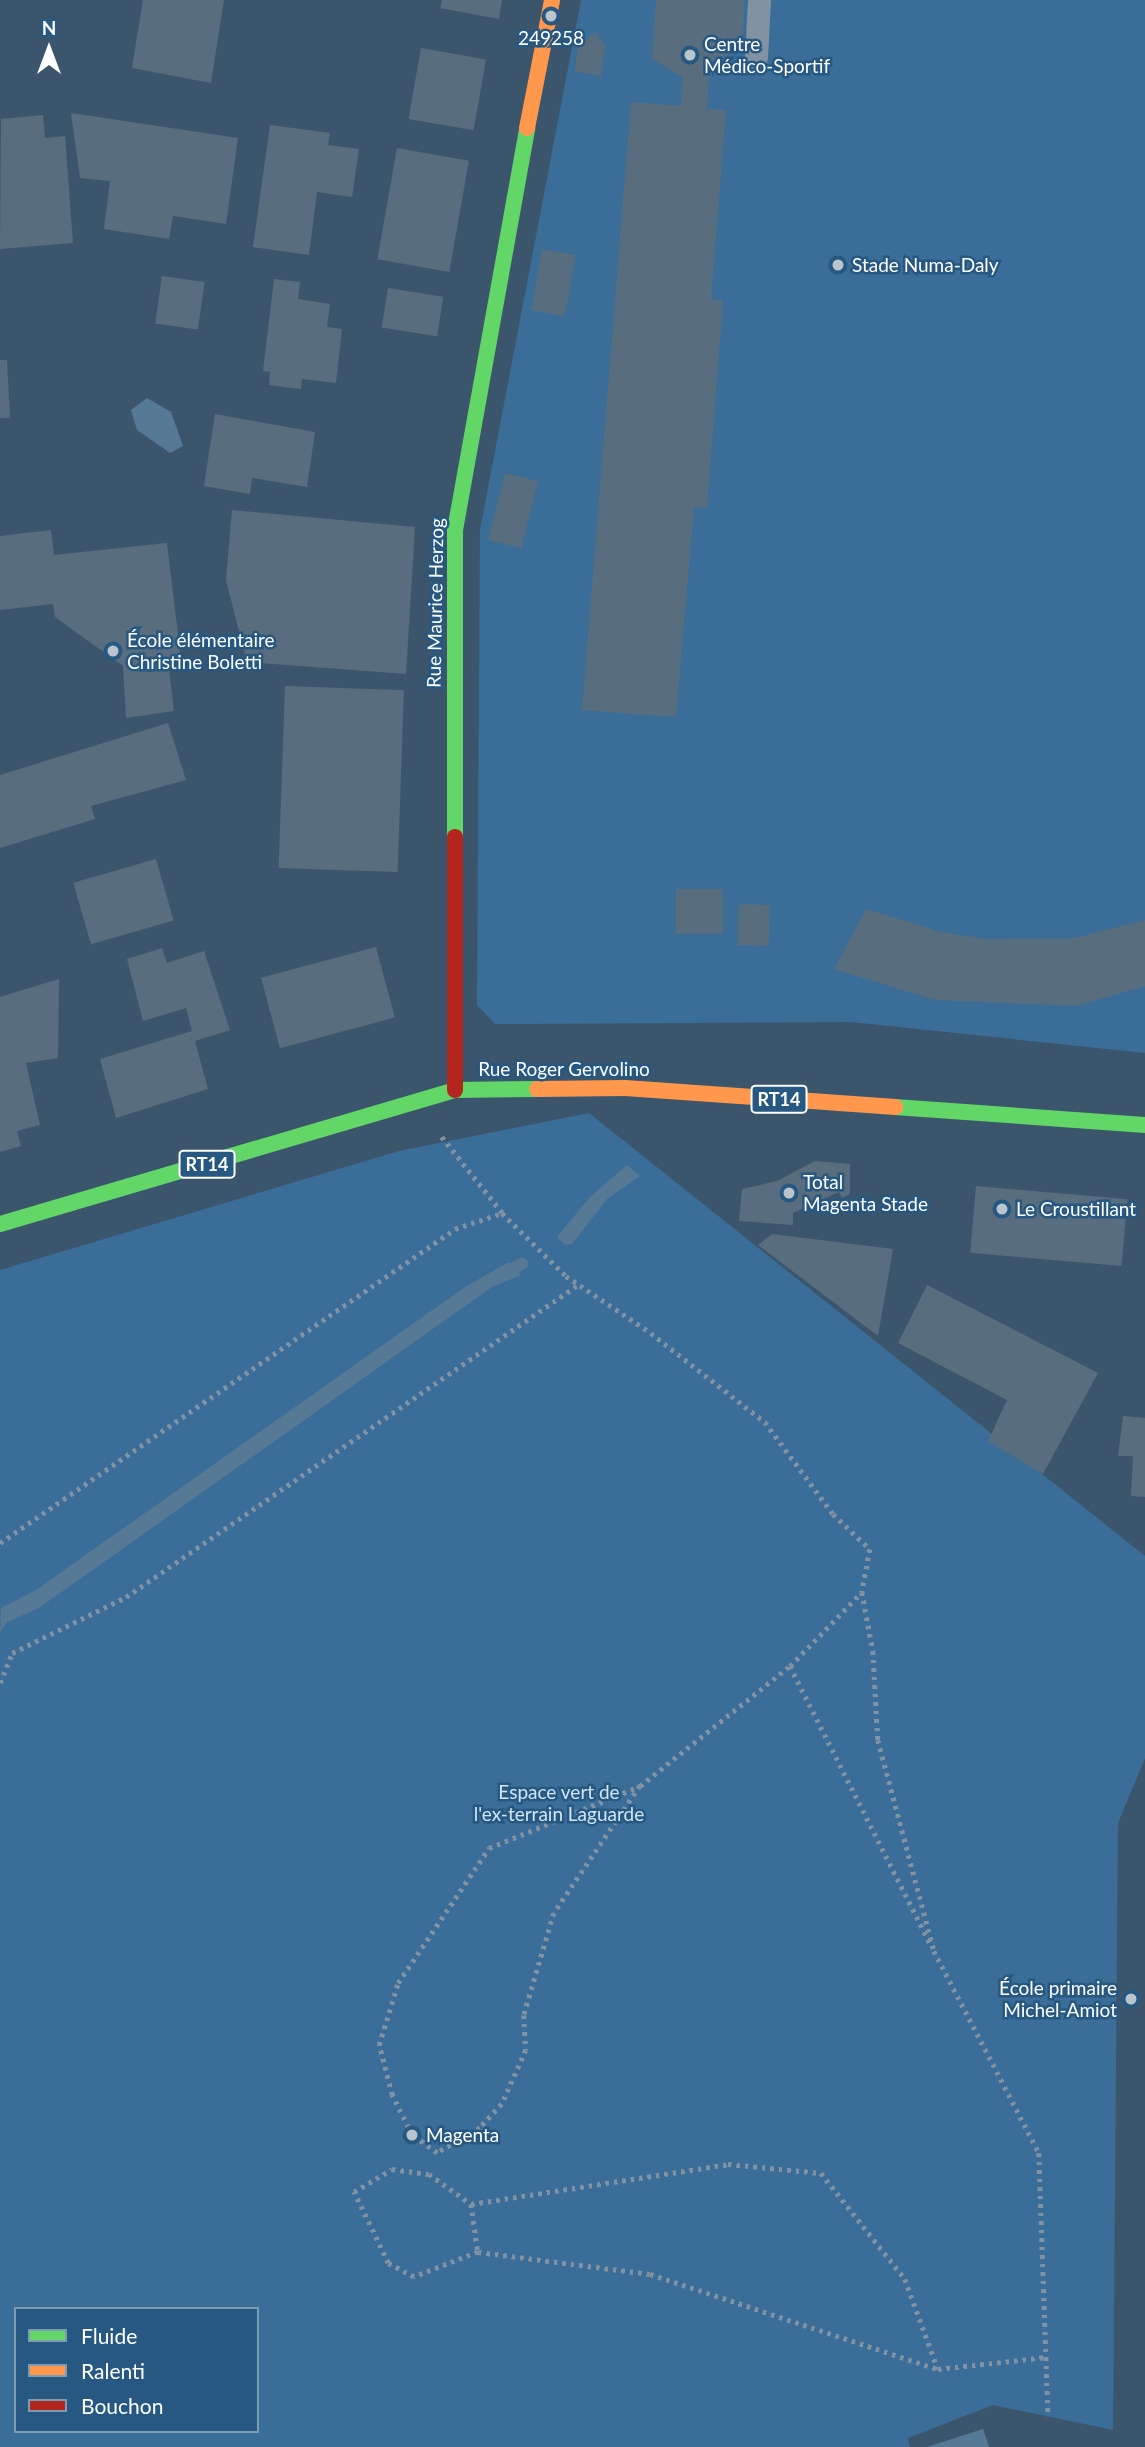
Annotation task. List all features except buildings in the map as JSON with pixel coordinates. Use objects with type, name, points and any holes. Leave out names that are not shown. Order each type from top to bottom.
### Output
[{"type":"main road","name":"Rue Maurice Herzog","points":[[455,1090],[454,530],[495,292],[552,0]]},
{"type":"main road","name":"Rue Roger Gervolino","points":[[0,1224],[415,1104],[455,1090],[625,1088],[1145,1125]]},
{"type":"lane","points":[[756,57],[759,0]]},
{"type":"path","points":[[415,1104],[527,1242],[566,1276],[651,1333],[765,1422],[833,1514],[870,1549],[862,1592],[873,1651],[878,1740],[934,1951]]},
{"type":"path","points":[[0,1543],[455,1229],[502,1213]]},
{"type":"path","points":[[0,1683],[12,1653],[127,1597],[579,1284]]},
{"type":"path","points":[[640,1786],[554,1913],[524,2015],[526,2050],[502,2104],[480,2128],[437,2153],[412,2136],[392,2095],[379,2045],[398,1983],[489,1849],[640,1786],[790,1665],[862,1592]]},
{"type":"path","points":[[790,1665],[1039,2153],[1048,2417]]},
{"type":"path","points":[[938,2369],[905,2279],[821,2173],[728,2164],[471,2204],[429,2174],[392,2169],[354,2192],[388,2263],[414,2277],[478,2252],[650,2274],[938,2369],[1045,2357]]},
{"type":"path","points":[[471,2204],[478,2252]]},
{"type":"green space","name":"Stade Numa-Daly","points":[[581,0],[1145,0],[1145,1053],[851,1022],[495,1024],[477,1005],[480,530]]},
{"type":"green space","name":"Espace vert de l'ex-terrain Laguarde","points":[[589,1113],[1145,1556],[1145,1758],[1118,1823],[1113,2430],[993,2405],[908,2438],[910,2447],[0,2447],[0,1270],[399,1151]]},
{"type":"shaded area","points":[[147,398],[171,412],[183,446],[170,453],[137,430],[131,410]]},
{"type":"shaded area","points":[[627,1165],[640,1176],[607,1199],[572,1244],[565,1245],[557,1237],[590,1197]]},
{"type":"shaded area","points":[[509,1262],[521,1275],[492,1287],[39,1608],[7,1622],[0,1633],[1,1608],[36,1590],[465,1287]]},
{"type":"shaded area","points":[[983,2429],[989,2447],[927,2447]]},
{"type":"waterway","points":[[501,1275],[522,1264]]},
{"type":"traffic: fast","points":[[455,837],[455,530],[527,128]]},
{"type":"traffic: fast","points":[[0,1224],[455,1090],[537,1089]]},
{"type":"traffic: fast","points":[[895,1107],[1145,1125]]},
{"type":"traffic: slow","points":[[527,128],[552,0]]},
{"type":"traffic: slow","points":[[537,1089],[625,1088],[895,1107]]},
{"type":"traffic: jam","points":[[455,837],[455,1090]]},
{"type":"place","name":"249258","points":[[551,16]]},
{"type":"place","name":"Centre Médico-Sportif","points":[[690,55]]},
{"type":"place","name":"Stade Numa-Daly","points":[[838,265]]},
{"type":"place","name":"École élémentaire Christine Boletti","points":[[113,651]]},
{"type":"place","name":"Total Magenta Stade","points":[[789,1193]]},
{"type":"place","name":"Le Croustillant","points":[[1002,1209]]},
{"type":"place","name":"École primaire Michel-Amiot","points":[[1131,1999]]},
{"type":"place","name":"Magenta","points":[[412,2135]]}]
